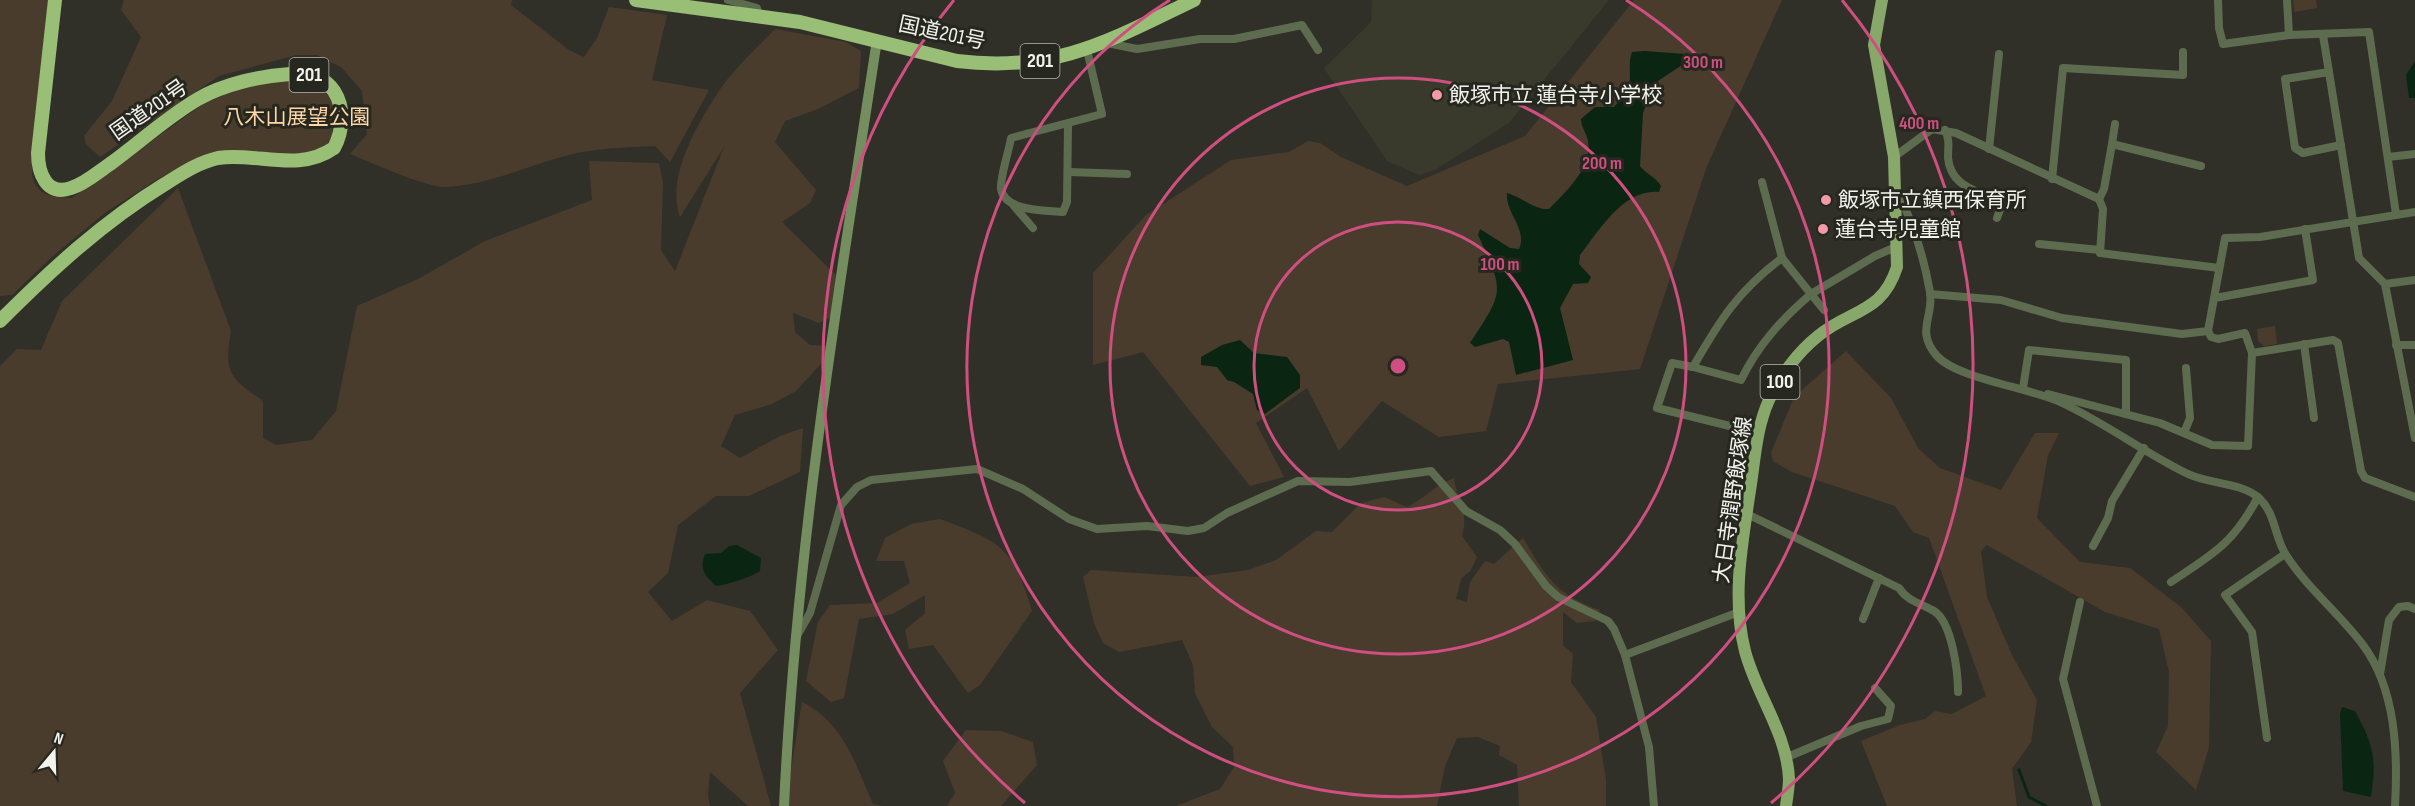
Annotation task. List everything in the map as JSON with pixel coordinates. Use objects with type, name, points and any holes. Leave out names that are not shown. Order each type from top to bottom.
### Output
[{"type":"highway","name":"国道201号","points":[[0,321],[89,237],[135,202],[179,175],[218,158],[311,160],[334,148],[341,126],[338,98],[330,86],[316,76],[271,75],[199,98],[93,176],[70,189],[58,189],[47,185],[40,177],[38,153],[55,0]]},
{"type":"highway","name":"国道201号","points":[[636,0],[800,22],[957,62],[983,64],[1032,63],[1087,50],[1194,0]]},
{"type":"main road","name":"大日寺潤野飯塚線","points":[[1786,806],[1789,779],[1785,758],[1744,650],[1739,612],[1739,569],[1758,433],[1769,400],[1792,363],[1818,336],[1878,302],[1891,285],[1897,267],[1897,190],[1894,157],[1874,45],[1882,0]]},
{"type":"street","points":[[728,0],[758,8],[759,17]]},
{"type":"street","points":[[2217,0],[2218,28],[2223,44],[2289,35],[2369,32],[2396,214]]},
{"type":"street","points":[[2287,0],[2289,35]]},
{"type":"street","points":[[1105,43],[1137,49],[1200,39],[1234,39],[1302,25],[1318,50]]},
{"type":"street","points":[[2323,35],[2359,258],[2385,284],[2415,438]]},
{"type":"street","points":[[784,806],[795,640],[807,526],[845,249],[877,40]]},
{"type":"street","points":[[1033,228],[1001,189],[1011,138],[1068,125],[1102,114],[1087,50]]},
{"type":"street","points":[[2052,179],[2063,68],[2183,75],[2182,52]]},
{"type":"street","points":[[1989,149],[1999,54]]},
{"type":"street","points":[[2329,72],[2285,80],[2295,148],[2303,153],[2341,145]]},
{"type":"street","points":[[2099,199],[2104,189],[2115,124]]},
{"type":"street","points":[[1012,203],[1020,207],[1063,212],[1067,202],[1068,125]]},
{"type":"street","points":[[1894,157],[1932,129],[1946,130],[2099,199],[2103,209],[2100,254],[2219,268]]},
{"type":"street","points":[[1946,130],[1950,139],[1948,156],[1951,172],[1957,182],[2002,204],[1997,218]]},
{"type":"street","points":[[2112,144],[2201,166]]},
{"type":"street","points":[[2388,157],[2415,154]]},
{"type":"street","points":[[1068,172],[1127,174]]},
{"type":"street","points":[[1762,182],[1782,258],[1824,310]]},
{"type":"street","points":[[1897,190],[1912,222],[1930,294],[1925,331],[1929,344],[1942,361],[1958,369],[2037,393],[2106,425],[2187,474],[2242,489],[2258,497],[2269,509],[2285,554],[2362,643],[2379,676],[2397,740],[2395,806]]},
{"type":"street","points":[[2037,393],[2059,396],[2126,414],[2212,445],[2248,446],[2252,353],[2245,333],[2218,339],[2211,337],[2208,331],[2224,237],[2260,237],[2415,212]]},
{"type":"street","points":[[2215,298],[2313,280],[2305,230]]},
{"type":"street","points":[[2039,244],[2100,250]]},
{"type":"street","points":[[1758,433],[1657,408],[1672,363],[1741,380],[1764,342],[1783,318],[1811,294],[1875,256],[1898,246]]},
{"type":"street","points":[[1693,367],[1730,307],[1752,281],[1782,258]]},
{"type":"street","points":[[2385,284],[2415,280]]},
{"type":"street","points":[[1930,294],[2001,300],[2062,318],[2171,333],[2208,331]]},
{"type":"street","points":[[2252,353],[2333,340],[2338,343],[2361,471],[2365,478],[2415,497]]},
{"type":"street","points":[[2304,344],[2314,418]]},
{"type":"street","points":[[2396,345],[2415,345]]},
{"type":"street","points":[[2023,388],[2030,350],[2126,360],[2126,414]]},
{"type":"street","points":[[2184,433],[2190,418],[2186,368]]},
{"type":"street","points":[[2093,546],[2108,518],[2112,501],[2144,448]]},
{"type":"street","points":[[795,640],[810,613],[841,505],[857,487],[871,480],[976,469],[1023,489],[1069,519],[1097,529],[1147,526],[1188,531],[1204,528],[1227,513],[1298,482],[1350,482],[1431,471],[1466,511],[1500,530],[1515,544],[1546,586],[1558,597],[1608,621],[1614,629],[1625,655],[1649,747],[1654,806]]},
{"type":"street","points":[[2170,582],[2220,549],[2241,527],[2258,497]]},
{"type":"street","points":[[1747,514],[1899,588],[1905,598],[1937,612],[1947,630],[1956,659],[1958,692]]},
{"type":"street","points":[[2267,738],[2252,632],[2225,595],[2285,554]]},
{"type":"street","points":[[1863,619],[1879,578]]},
{"type":"street","points":[[2080,602],[2063,678],[2097,806]]},
{"type":"street","points":[[2379,676],[2389,620],[2399,607],[2408,606],[2415,609]]},
{"type":"street","points":[[1625,655],[1739,612]]},
{"type":"street","points":[[1785,758],[1861,726],[1888,719],[1891,706],[1875,688]]},
{"type":"shaded area","name":"飯塚市立 蓮台寺小学校","points":[[1372,0],[1609,0],[1509,123],[1435,170],[1419,175],[1387,161],[1324,68],[1371,22]]},
{"type":"shaded area","points":[[1632,52],[1685,54],[1682,65],[1658,81],[1643,113],[1640,166],[1659,183],[1661,186],[1659,192],[1634,197],[1623,204],[1604,223],[1580,255],[1579,264],[1591,277],[1588,283],[1573,284],[1560,308],[1573,360],[1516,375],[1509,342],[1503,339],[1475,347],[1470,343],[1490,312],[1497,290],[1493,268],[1478,235],[1480,229],[1510,248],[1519,249],[1521,235],[1509,207],[1507,193],[1538,207],[1549,209],[1570,187],[1586,161],[1588,141],[1581,119],[1595,107],[1614,107],[1629,86]]},
{"type":"shaded area","points":[[2415,61],[2415,98],[2409,98],[2406,75]]},
{"type":"shaded area","points":[[1240,340],[1254,353],[1287,357],[1300,375],[1300,388],[1265,414],[1257,410],[1253,394],[1227,380],[1217,367],[1201,365],[1201,357],[1222,345]]},
{"type":"shaded area","points":[[737,545],[761,558],[760,571],[716,586],[704,572],[705,554],[721,553],[729,546]]},
{"type":"shaded area","points":[[2342,707],[2355,711],[2370,742],[2374,772],[2371,797],[2343,791],[2340,714]]},
{"type":"green space","name":"八木山展望公園","points":[[0,0],[49,0],[32,173],[37,186],[46,194],[72,198],[210,99],[212,101],[249,86],[315,80],[332,96],[335,110],[331,139],[321,150],[304,155],[198,158],[158,179],[106,212],[54,255],[12,295],[0,296]]},
{"type":"green space","points":[[124,0],[512,0],[511,5],[569,50],[584,57],[597,38],[609,7],[667,15],[652,80],[709,90],[670,162],[655,146],[582,152],[480,182],[445,187],[411,179],[350,154],[367,134],[362,91],[341,67],[317,55],[296,55],[219,76],[100,157],[86,144],[84,136],[112,101],[141,37],[121,10]]},
{"type":"green space","points":[[1634,0],[1782,0],[1707,166],[1640,369],[1498,384],[1486,431],[1439,437],[1382,401],[1339,451],[1307,388],[1256,423],[1284,477],[1250,486],[1143,352],[1093,365],[1093,273],[1146,215],[1231,160],[1289,152],[1308,141],[1320,143],[1341,157],[1407,186],[1525,136]]},
{"type":"green space","points":[[2293,0],[2316,0],[2317,8],[2294,12]]},
{"type":"green space","points":[[775,29],[846,42],[861,51],[859,88],[818,109],[785,121],[775,142],[816,190],[810,203],[782,222],[836,275],[838,314],[819,323],[793,313],[795,332],[810,345],[830,346],[827,357],[796,391],[772,404],[735,415],[721,446],[740,458],[780,436],[803,428],[800,472],[749,496],[716,496],[678,525],[668,573],[648,592],[672,621],[707,600],[750,611],[778,650],[740,693],[771,806],[748,806],[710,772],[708,795],[710,806],[0,806],[0,366],[17,349],[41,350],[62,301],[178,188],[231,331],[228,356],[232,373],[243,386],[263,401],[263,438],[276,445],[312,440],[336,411],[357,306],[418,279],[485,241],[592,200],[589,161],[659,163],[663,183],[661,250],[675,271],[724,147],[680,217],[677,185],[694,133],[721,88]]},
{"type":"green space","points":[[2275,326],[2277,344],[2264,346],[2258,341],[2257,329]]},
{"type":"green space","points":[[1846,351],[1891,398],[1918,448],[1940,468],[2001,490],[2035,433],[2059,433],[2048,455],[2037,518],[2080,562],[2130,568],[2181,607],[2211,641],[2209,747],[2196,790],[2156,752],[2168,726],[2169,672],[2159,629],[2105,612],[1987,545],[1981,551],[1987,597],[2012,655],[2037,700],[2031,742],[2012,769],[2017,806],[1887,806],[1861,741],[1900,725],[1925,719],[1935,711],[1952,714],[1986,696],[1929,538],[1913,532],[1895,506],[1792,472],[1773,461],[1771,453],[1794,397]]},
{"type":"green space","points":[[1454,478],[1464,513],[1462,536],[1477,557],[1471,570],[1461,579],[1456,599],[1467,602],[1470,582],[1485,561],[1494,564],[1523,538],[1538,563],[1554,583],[1573,598],[1600,610],[1595,621],[1577,623],[1563,612],[1563,645],[1573,654],[1571,682],[1596,717],[1606,780],[1606,806],[1519,806],[1517,765],[1499,755],[1500,746],[1478,737],[1457,738],[1445,766],[1437,806],[1176,806],[1220,789],[1234,767],[1233,747],[1212,727],[1195,693],[1193,665],[1182,640],[1119,652],[1103,643],[1094,623],[1083,577],[1091,570],[1196,577],[1248,570],[1276,560],[1316,531],[1332,532],[1361,503],[1384,497],[1407,507]]},
{"type":"green space","points":[[940,519],[977,534],[1002,549],[1018,572],[1032,611],[980,685],[968,693],[933,645],[909,649],[905,630],[925,613],[925,595],[893,614],[859,619],[844,698],[831,702],[806,681],[818,622],[830,605],[877,603],[910,583],[904,561],[876,561],[885,538],[911,524]]},
{"type":"green space","points":[[802,702],[828,721],[838,733],[854,760],[873,804],[883,806],[785,806]]},
{"type":"green space","points":[[966,730],[1001,731],[1033,742],[1037,765],[1001,806],[947,806],[955,793],[943,761]]},
{"type":"waterway","points":[[2019,770],[2029,797],[2046,806]]},
{"type":"place","name":"飯塚市立 蓮台寺小学校","points":[[1437,95]]},
{"type":"place","name":"飯塚市立鎮西保育所","points":[[1826,200]]},
{"type":"place","name":"蓮台寺児童館","points":[[1823,229]]}]
